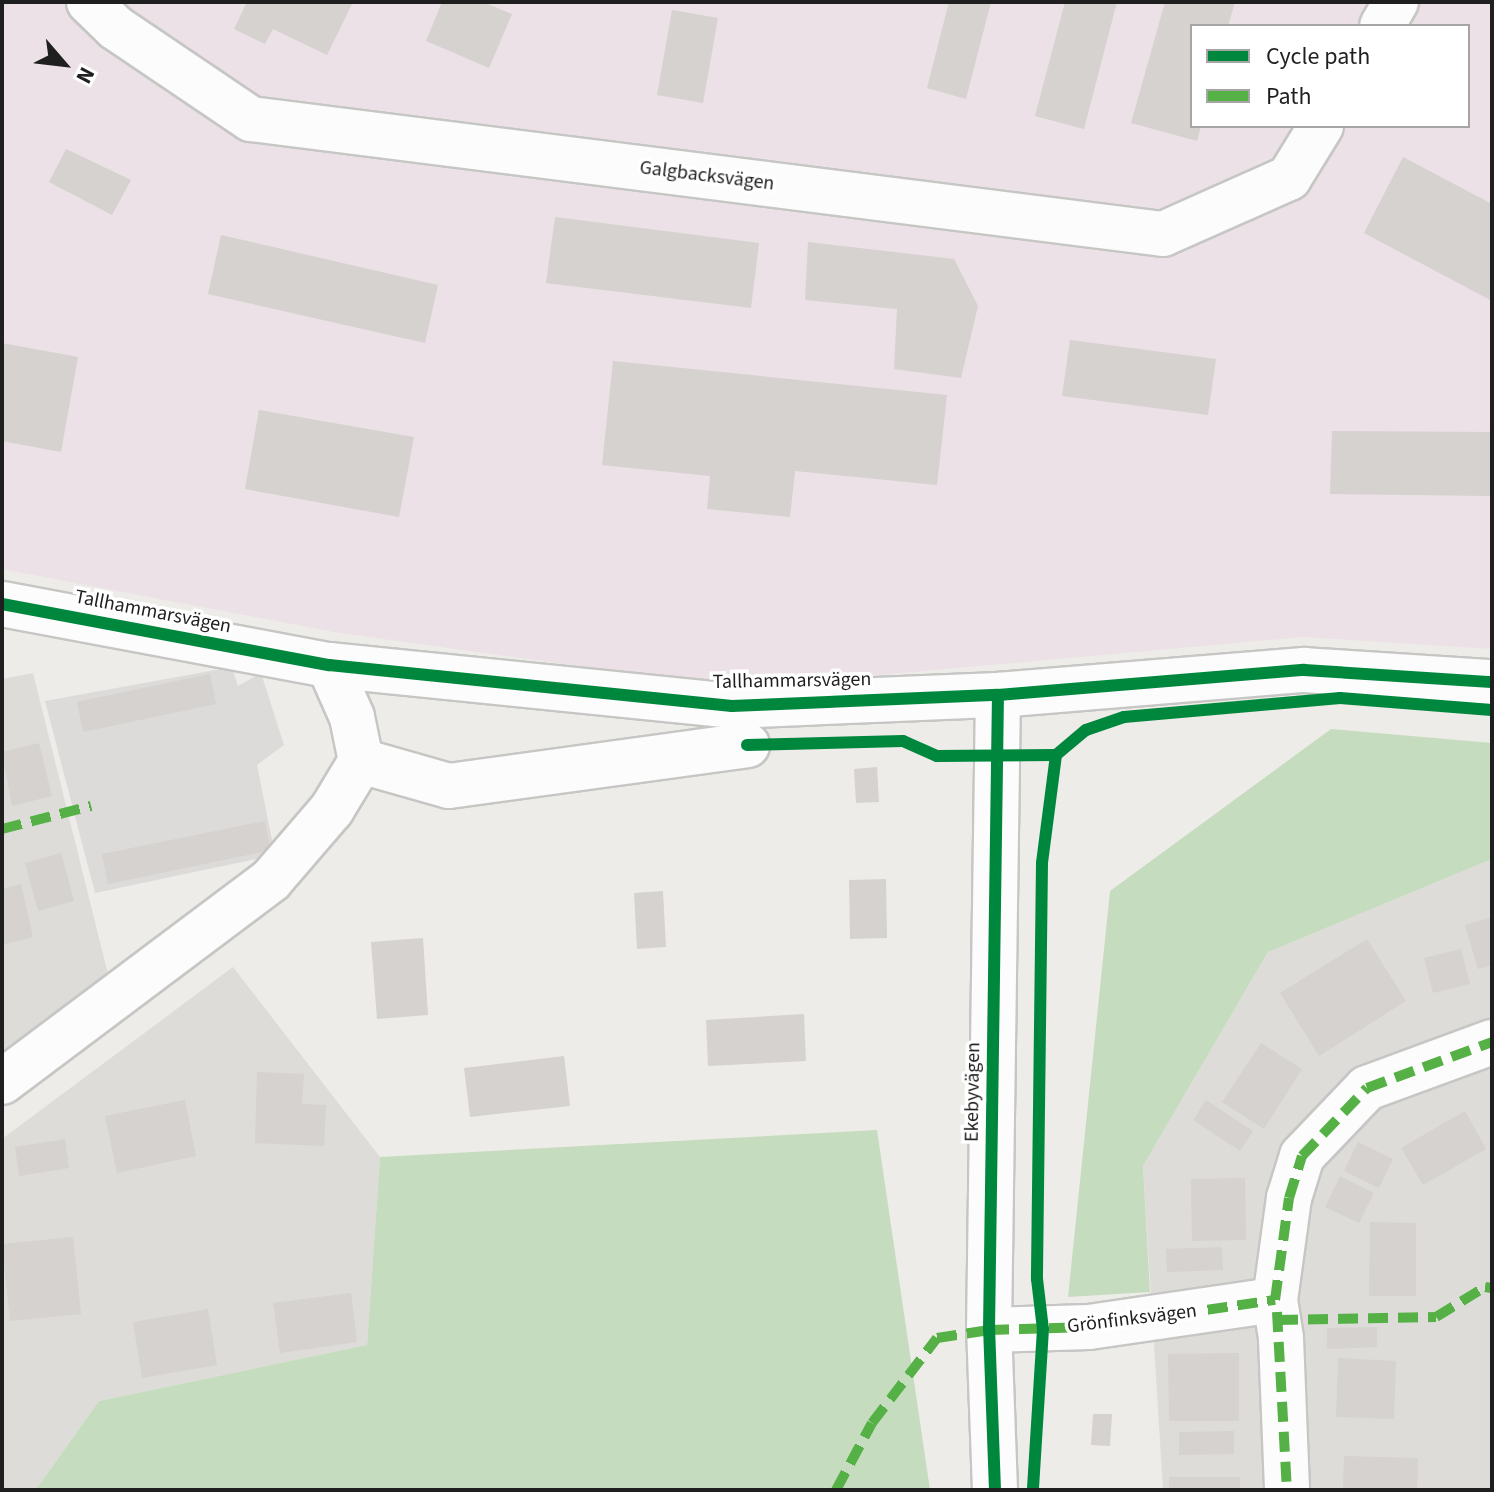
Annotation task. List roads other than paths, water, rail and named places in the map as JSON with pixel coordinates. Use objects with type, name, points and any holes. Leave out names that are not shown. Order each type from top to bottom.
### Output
[{"type":"street","name":"Galgbacksvägen","points":[[89,2],[116,28],[251,119],[1163,234],[1289,178],[1320,128]]},
{"type":"street","points":[[1383,24],[1396,2]]},
{"type":"street","name":"Tallhammarsvägen","points":[[2,604],[329,665],[732,706],[998,695],[1304,670],[1492,682]]},
{"type":"street","points":[[2,1082],[271,880],[332,809],[361,761],[352,717],[329,665]]},
{"type":"street","name":"Ekebyvägen","points":[[995,1490],[989,1330],[998,695]]},
{"type":"street","points":[[361,761],[449,786],[747,745]]},
{"type":"street","points":[[1287,1490],[1281,1339],[1275,1300],[1289,1198],[1302,1156],[1367,1088],[1492,1042]]},
{"type":"street","name":"Grönfinksvägen","points":[[989,1330],[1089,1327],[1275,1300]]}]
